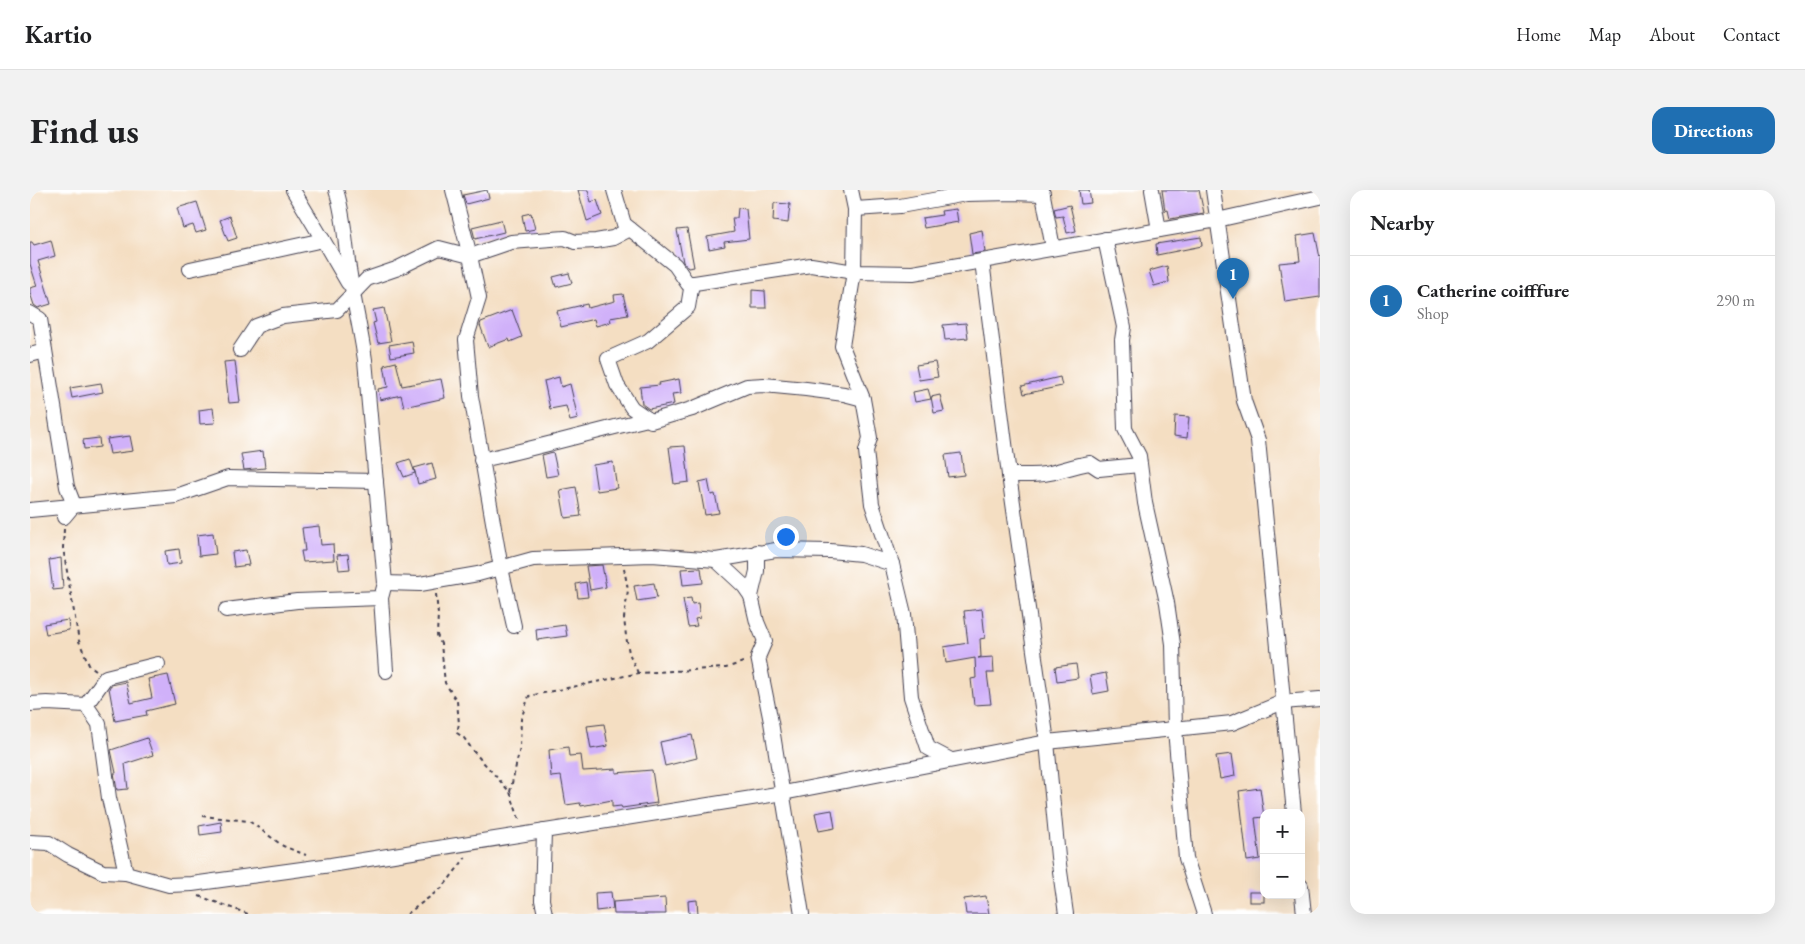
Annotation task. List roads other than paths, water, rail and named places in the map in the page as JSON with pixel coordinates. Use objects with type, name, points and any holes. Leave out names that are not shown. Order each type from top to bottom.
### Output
[{"type":"street","points":[[293,190],[354,293]]},
{"type":"street","points":[[336,190],[341,207],[350,274],[361,330],[385,583],[381,598],[386,671]]},
{"type":"street","points":[[453,190],[479,298],[466,340],[471,396],[501,568],[514,626]]},
{"type":"street","points":[[614,190],[624,224],[675,265],[688,284],[811,265],[854,272],[913,273],[1217,220],[1320,197]]},
{"type":"street","points":[[851,190],[855,209],[854,272],[842,346],[863,399],[870,438],[866,451],[872,504],[892,564],[904,614],[911,697],[928,748],[951,760]]},
{"type":"street","points":[[1152,190],[1159,230]]},
{"type":"street","points":[[1212,190],[1244,401],[1258,440],[1294,809]]},
{"type":"street","points":[[855,209],[900,206],[966,194],[1043,192],[1053,248]]},
{"type":"street","points":[[240,350],[256,326],[282,316],[337,310],[367,279],[439,248],[470,256],[511,242],[564,238],[576,242],[596,241],[613,238],[630,229]]},
{"type":"street","points":[[1105,239],[1124,327],[1122,340],[1125,429],[1139,456],[1145,503],[1167,602],[1173,644],[1175,729],[1186,858],[1204,914]]},
{"type":"street","points":[[190,269],[323,240]]},
{"type":"street","points":[[982,261],[1009,475],[1047,742],[1058,857],[1066,914]]},
{"type":"street","points":[[692,283],[688,307],[648,341],[608,359],[617,385],[632,408],[648,419],[651,421],[692,409],[747,386],[789,387],[844,394],[863,399]]},
{"type":"street","points":[[30,313],[40,320],[67,487],[74,505]]},
{"type":"street","points":[[30,355],[45,351]]},
{"type":"street","points":[[481,460],[648,419]]},
{"type":"street","points":[[1009,475],[1042,474],[1090,463],[1099,469],[1139,465]]},
{"type":"street","points":[[30,510],[176,496],[228,478],[376,481]]},
{"type":"street","points":[[64,516],[74,505]]},
{"type":"street","points":[[385,583],[420,584],[435,582],[478,574],[533,559],[652,555],[716,560],[776,550],[830,551],[861,554],[892,564]]},
{"type":"street","points":[[751,596],[757,571],[757,552]]},
{"type":"street","points":[[716,560],[744,586],[751,596],[757,622],[765,641],[758,656],[783,793],[802,914]]},
{"type":"street","points":[[226,610],[297,601],[381,598]]},
{"type":"street","points":[[86,705],[106,677],[158,664]]},
{"type":"street","points":[[30,842],[50,843],[68,855],[103,872],[126,873],[169,885],[192,884],[278,874],[783,793],[1047,742],[1232,723],[1283,702],[1320,699]]},
{"type":"street","points":[[30,704],[86,705]]},
{"type":"street","points":[[86,705],[99,724],[109,798],[126,873]]},
{"type":"street","points":[[544,831],[542,900],[544,914]]},
{"type":"street","points":[[1302,899],[1304,914]]},
{"type":"place","name":"Catherine coifffure","points":[[1233,299]]}]
